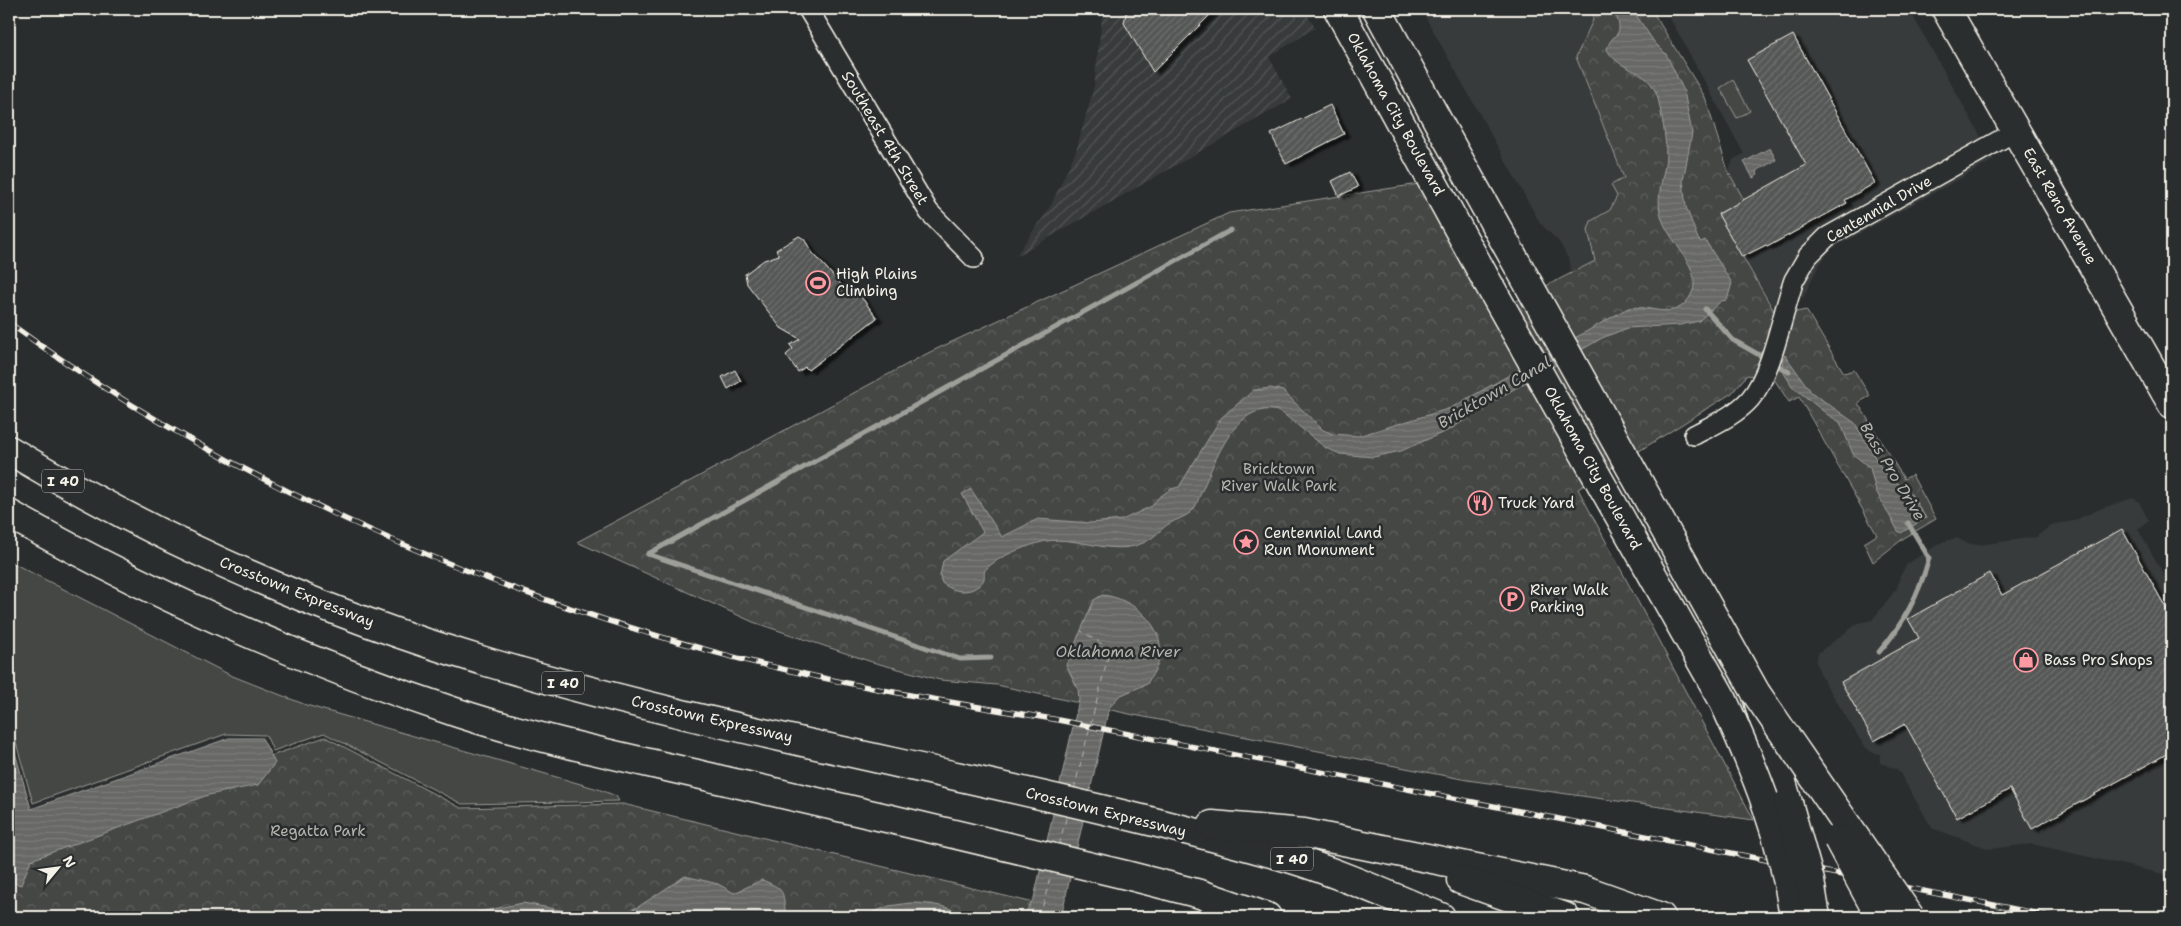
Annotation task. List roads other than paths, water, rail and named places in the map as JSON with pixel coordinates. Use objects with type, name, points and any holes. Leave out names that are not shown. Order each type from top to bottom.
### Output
[{"type":"main road","name":"Oklahoma City Boulevard","points":[[1338,9],[1483,274],[1723,700],[1754,768],[1774,826],[1789,883],[1794,917]]},
{"type":"main road","points":[[1378,9],[1513,257],[1880,917]]},
{"type":"main road","name":"East Reno Avenue","points":[[1946,9],[2172,404]]},
{"type":"main road","name":"Crosstown Expressway","points":[[9,450],[50,474],[184,545],[313,602],[485,661],[591,691],[1138,819],[1296,860],[1441,917]]},
{"type":"main road","points":[[9,514],[79,554],[215,621],[354,676],[460,714],[559,741],[1126,875],[1200,894],[1268,917]]},
{"type":"main road","points":[[1756,693],[1810,881],[1816,917]]},
{"type":"main road","points":[[1756,693],[1910,917]]},
{"type":"main road","points":[[1138,819],[1304,833],[1586,890],[1661,917]]},
{"type":"main road","points":[[1304,833],[1479,886],[1565,917]]},
{"type":"street","name":"Southeast 4th Street","points":[[808,9],[929,212],[974,258]]},
{"type":"street","name":"Centennial Drive","points":[[1694,435],[1727,417],[1749,401],[1763,381],[1794,280],[1800,266],[1816,246],[1850,224],[2016,131]]},
{"type":"water","name":"Bricktown Canal","points":[[1613,9],[1632,9],[1654,42],[1666,54],[1684,91],[1692,133],[1683,181],[1686,207],[1698,239],[1701,242],[1705,240],[1732,283],[1727,300],[1721,301],[1699,321],[1680,325],[1627,328],[1602,338],[1490,403],[1451,429],[1401,451],[1373,457],[1340,454],[1326,448],[1281,412],[1265,410],[1251,414],[1229,435],[1193,510],[1167,525],[1147,541],[1130,547],[1117,548],[1064,540],[1051,540],[1025,547],[998,560],[986,570],[983,581],[974,589],[963,591],[952,589],[942,583],[940,576],[943,561],[983,532],[962,494],[971,489],[1002,537],[1038,519],[1090,523],[1122,520],[1152,506],[1158,498],[1171,489],[1179,487],[1221,418],[1254,390],[1271,388],[1283,391],[1323,430],[1333,434],[1358,436],[1451,408],[1628,308],[1635,307],[1666,311],[1680,307],[1686,302],[1693,292],[1694,281],[1692,271],[1667,229],[1660,211],[1659,194],[1666,155],[1665,134],[1658,98],[1654,88],[1642,75],[1620,64],[1607,50],[1619,30]]},
{"type":"water","points":[[1770,148],[1776,160],[1756,171],[1758,175],[1753,178],[1744,162]]},
{"type":"water","points":[[1785,355],[1811,392],[1855,423],[1883,471],[1911,494],[1926,518],[1901,533],[1898,531],[1876,491],[1870,468],[1853,454],[1840,422],[1828,415],[1792,386],[1784,373],[1782,360]]},
{"type":"water","name":"Oklahoma River","points":[[1102,595],[1124,601],[1143,614],[1157,633],[1160,644],[1160,656],[1157,667],[1147,684],[1119,696],[1109,708],[1061,917],[1023,917],[1034,898],[1079,700],[1078,689],[1066,665],[1094,600]]},
{"type":"water","points":[[9,731],[31,809],[229,738],[262,738],[275,763],[258,785],[208,795],[31,860],[21,885],[9,881]]},
{"type":"water","points":[[685,876],[718,884],[734,893],[762,880],[781,891],[787,917],[454,917],[523,903],[587,915],[619,914],[638,907]]},
{"type":"water","points":[[910,903],[940,906],[968,917],[861,917],[889,906]]},
{"type":"waterway","points":[[648,554],[1231,230]]},
{"type":"waterway","name":"Bass Pro Drive","points":[[1705,309],[1733,340],[1789,372]]},
{"type":"waterway","name":"Bass Pro Drive","points":[[1879,652],[1896,631],[1910,608],[1929,558],[1908,523]]},
{"type":"waterway","points":[[648,554],[960,659],[991,658]]},
{"type":"railway","points":[[9,323],[90,378],[173,429],[259,476],[346,519],[436,558],[620,625],[756,663],[840,682],[1053,719],[2055,917]]},
{"type":"place","name":"High Plains Climbing","points":[[818,283]]},
{"type":"place","name":"Truck Yard","points":[[1480,503]]},
{"type":"place","name":"Centennial Land Run Monument","points":[[1246,542]]},
{"type":"place","name":"River Walk Parking","points":[[1512,599]]},
{"type":"place","name":"Bass Pro Shops","points":[[2026,660]]},
{"type":"park label","name":"Bricktown River Walk Park","points":[[1279,478]]},
{"type":"park label","name":"Regatta Park","points":[[318,831]]}]
